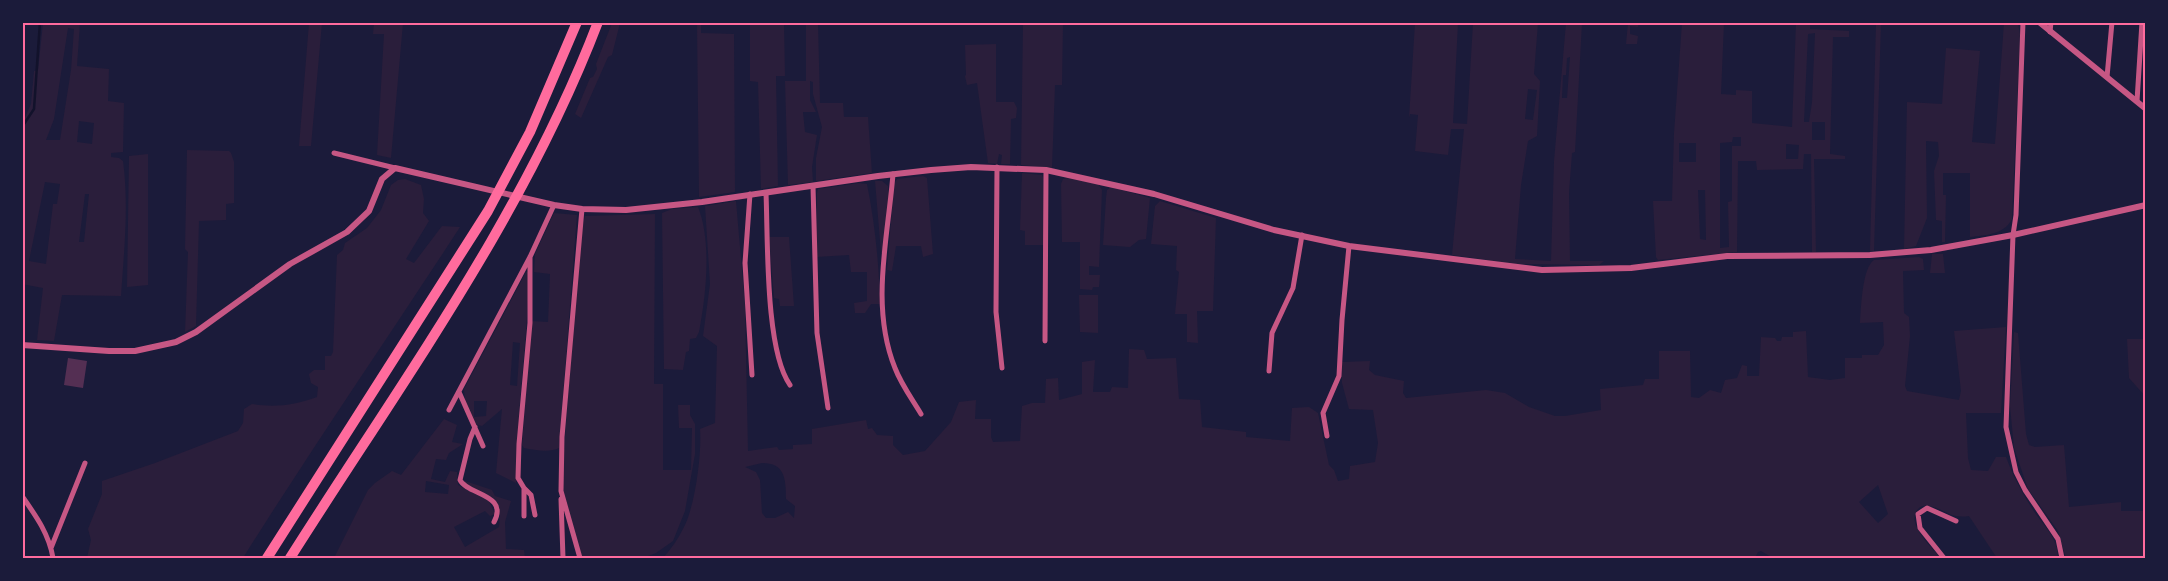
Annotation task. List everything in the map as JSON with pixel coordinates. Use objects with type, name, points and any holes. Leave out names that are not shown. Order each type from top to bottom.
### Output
[{"type":"highway","points":[[267,558],[488,212],[553,82],[578,22]]},
{"type":"highway","points":[[290,558],[473,273],[507,216],[527,180],[568,95],[598,22]]},
{"type":"street","points":[[2023,22],[2006,427],[2016,472],[2025,490],[2058,539],[2062,558]]},
{"type":"street","points":[[2039,22],[2146,109]]},
{"type":"street","points":[[2050,32],[2051,22]]},
{"type":"street","points":[[2107,77],[2112,22]]},
{"type":"street","points":[[2136,101],[2142,22]]},
{"type":"street","points":[[334,154],[554,205],[582,209],[626,210],[766,193],[893,174],[970,167],[1046,170],[1154,194],[1265,227],[1350,246],[1542,270],[1631,268],[1727,256],[1931,250],[2013,235],[2146,204]]},
{"type":"street","points":[[997,167],[996,312],[1002,368]]},
{"type":"street","points":[[22,345],[135,351],[176,342],[196,332],[290,264],[347,232],[369,211],[382,178],[395,168]]},
{"type":"street","points":[[1045,342],[1046,170]]},
{"type":"street","points":[[893,174],[881,274],[884,329],[898,375],[921,414]]},
{"type":"street","points":[[812,186],[817,334],[828,408]]},
{"type":"street","points":[[766,193],[774,336],[779,363],[784,377],[790,386]]},
{"type":"street","points":[[750,194],[745,263],[752,375]]},
{"type":"street","points":[[449,410],[530,258],[554,205]]},
{"type":"street","points":[[563,558],[562,437],[582,209]]},
{"type":"street","points":[[1270,371],[1272,333],[1293,288],[1302,235]]},
{"type":"street","points":[[1328,436],[1323,413],[1332,396],[1339,376],[1342,320],[1350,246]]},
{"type":"street","points":[[530,258],[530,323],[519,444],[518,478],[531,495],[536,516]]},
{"type":"street","points":[[459,392],[483,446]]},
{"type":"street","points":[[475,427],[470,438],[460,480],[462,485],[492,500],[497,509],[497,516],[494,522]]},
{"type":"street","points":[[51,548],[85,463]]},
{"type":"street","points":[[524,488],[524,516]]},
{"type":"street","points":[[561,491],[580,558]]},
{"type":"street","points":[[22,496],[41,522],[53,558]]},
{"type":"street","points":[[1944,558],[1920,528],[1918,514],[1927,508],[1956,521]]},
{"type":"shaded area","points":[[43,23],[80,23],[77,66],[109,69],[108,101],[124,103],[123,152],[111,153],[111,157],[119,158],[123,161],[125,178],[125,228],[121,296],[62,295],[54,341],[37,340],[43,288],[22,284],[23,122],[31,104],[34,71],[38,70]],"holes":[[[68,28],[74,29],[71,70],[60,140],[46,140],[54,119]],[[79,121],[94,123],[92,144],[77,142]],[[45,182],[60,184],[57,204],[53,204],[46,264],[29,261]],[[85,194],[89,194],[84,242],[79,242]]]},
{"type":"shaded area","points":[[309,23],[322,23],[311,146],[299,146]]},
{"type":"shaded area","points":[[374,23],[403,23],[391,158],[377,155],[384,34],[373,34]]},
{"type":"shaded area","points":[[612,23],[620,23],[612,55],[608,57],[581,118],[575,114],[590,78],[593,77],[597,69],[596,64]]},
{"type":"shaded area","points":[[697,23],[701,23],[701,33],[734,34],[735,192],[699,197]]},
{"type":"shaded area","points":[[750,23],[784,23],[785,76],[776,76],[778,186],[761,189],[758,82],[750,81]]},
{"type":"shaded area","points":[[806,23],[818,23],[820,103],[843,103],[844,117],[868,117],[872,173],[816,181],[816,158],[822,127],[813,94],[813,82],[810,81],[810,100],[816,112],[803,112],[805,132],[817,135],[812,167],[813,182],[788,185],[785,81],[806,81]]},
{"type":"shaded area","points":[[1023,23],[1063,23],[1062,85],[1055,85],[1052,168],[1021,165]]},
{"type":"shaded area","points":[[1415,23],[1458,23],[1453,123],[1467,124],[1473,23],[1538,23],[1534,74],[1540,81],[1537,136],[1528,141],[1521,185],[1515,259],[1551,261],[1554,161],[1566,23],[1582,23],[1575,152],[1572,153],[1569,193],[1570,261],[1604,261],[1599,265],[1514,264],[1452,255],[1464,129],[1451,129],[1448,155],[1415,151],[1418,115],[1410,114],[1409,118]],"holes":[[[1570,57],[1567,98],[1562,98],[1563,75],[1566,75],[1567,58]],[[1528,89],[1537,90],[1533,120],[1525,119]]]},
{"type":"shaded area","points":[[1628,23],[1639,23],[1638,27],[1630,26],[1630,34],[1638,36],[1637,44],[1626,44]]},
{"type":"shaded area","points":[[1682,23],[1724,23],[1721,94],[1736,95],[1736,90],[1752,91],[1752,123],[1792,127],[1796,23],[1810,23],[1810,29],[1849,31],[1849,37],[1833,37],[1830,154],[1845,156],[1845,159],[1814,159],[1816,252],[1812,252],[1811,154],[1804,154],[1803,169],[1757,170],[1756,161],[1738,161],[1737,252],[1658,260],[1656,257],[1653,201],[1672,201],[1674,133]],"holes":[[[1815,33],[1812,102],[1809,122],[1804,122],[1808,34]],[[1812,122],[1825,122],[1825,140],[1812,140]],[[1733,137],[1741,137],[1741,146],[1732,146],[1732,201],[1728,202],[1729,247],[1720,248],[1720,143],[1732,142]],[[1679,143],[1696,143],[1696,162],[1679,162]],[[1786,144],[1799,145],[1798,159],[1786,159]],[[1698,190],[1705,190],[1706,240],[1700,239]]]},
{"type":"shaded area","points":[[1876,23],[1881,23],[1874,251],[1870,251]]},
{"type":"shaded area","points":[[2004,23],[2018,23],[2020,34],[2012,219],[2009,224],[1999,231],[1988,235],[1970,237],[1970,173],[1943,173],[1943,195],[1946,195],[1945,242],[1942,242],[1942,221],[1936,220],[1934,171],[1939,156],[1938,142],[1926,141],[1927,218],[1916,246],[1904,249],[1907,102],[1942,104],[1946,48],[1980,51],[1972,142],[1995,144]]},
{"type":"shaded area","points":[[996,44],[996,102],[1014,102],[1017,108],[1016,118],[1011,119],[1010,164],[1001,164],[1002,155],[999,154],[997,164],[988,163],[977,83],[967,85],[965,76],[965,45]]},
{"type":"shaded area","points":[[187,150],[229,151],[231,153],[234,162],[234,203],[226,204],[226,220],[199,221],[196,326],[185,332],[188,252],[185,249]]},
{"type":"shaded area","points":[[148,154],[148,285],[127,287],[129,156]]},
{"type":"shaded area","points":[[1022,173],[1042,175],[1043,177],[1044,245],[1025,245],[1025,231],[1020,230]]},
{"type":"shaded area","points":[[923,176],[927,178],[933,254],[923,257],[921,246],[896,246],[892,271],[887,270],[894,184],[897,179]]},
{"type":"shaded area","points":[[1068,178],[1098,184],[1102,190],[1099,267],[1089,266],[1089,275],[1100,275],[1099,287],[1093,287],[1092,290],[1080,289],[1080,242],[1062,242],[1061,184],[1063,179]]},
{"type":"shaded area","points":[[405,179],[421,185],[424,199],[423,213],[429,221],[406,259],[414,263],[442,226],[460,227],[243,558],[87,558],[91,540],[88,529],[102,494],[102,481],[238,431],[243,423],[244,409],[252,404],[285,405],[317,397],[318,387],[311,383],[309,374],[314,370],[325,370],[325,356],[331,356],[333,352],[337,255],[343,250],[345,243],[367,228],[381,210],[391,185],[398,180]]},
{"type":"shaded area","points":[[875,181],[882,181],[888,186],[889,198],[883,253],[881,253]]},
{"type":"shaded area","points":[[859,183],[867,184],[878,259],[880,304],[871,304],[865,313],[855,313],[854,303],[867,301],[867,272],[851,272],[849,255],[816,257],[818,189]]},
{"type":"shaded area","points":[[1111,187],[1150,198],[1146,239],[1139,240],[1130,247],[1103,245],[1107,190]]},
{"type":"shaded area","points":[[736,201],[745,305],[748,451],[777,447],[779,450],[793,449],[793,445],[812,444],[812,429],[866,420],[868,429],[872,428],[877,435],[893,436],[893,445],[903,455],[925,451],[951,422],[959,402],[976,400],[975,419],[991,419],[991,437],[993,442],[1020,441],[1022,406],[1032,403],[1045,403],[1046,379],[1058,378],[1059,400],[1082,394],[1082,362],[1095,360],[1093,392],[1110,392],[1112,387],[1128,388],[1129,349],[1144,350],[1147,359],[1176,358],[1179,399],[1200,400],[1202,427],[1246,432],[1246,437],[1290,441],[1292,408],[1309,407],[1318,413],[1329,465],[1334,470],[1338,481],[1349,479],[1350,466],[1375,462],[1378,443],[1373,410],[1349,409],[1342,383],[1342,362],[1370,361],[1369,370],[1375,375],[1404,381],[1403,393],[1406,398],[1486,390],[1505,393],[1529,407],[1555,416],[1601,410],[1600,389],[1643,385],[1645,379],[1659,379],[1659,351],[1690,351],[1691,397],[1699,398],[1710,390],[1721,393],[1725,380],[1737,378],[1742,365],[1747,366],[1747,376],[1759,376],[1761,337],[1775,338],[1777,341],[1781,341],[1782,337],[1793,337],[1793,332],[1806,331],[1808,377],[1830,380],[1845,378],[1845,358],[1862,358],[1862,355],[1878,355],[1884,345],[1883,322],[1860,323],[1863,289],[1870,264],[1874,260],[1919,257],[1923,259],[1924,270],[1903,271],[1904,313],[1909,317],[1910,336],[1905,386],[1907,391],[1959,400],[1961,391],[1954,331],[2006,327],[2001,413],[1966,413],[1968,458],[1971,470],[1988,471],[1996,457],[2006,457],[2025,497],[2053,538],[2058,558],[1997,558],[1969,516],[1951,515],[1934,507],[1921,506],[1915,515],[1917,528],[1926,542],[1941,558],[1773,558],[1761,551],[1758,552],[1755,558],[663,558],[681,533],[691,508],[699,466],[700,429],[715,423],[717,346],[703,336],[710,284],[705,206]],"holes":[[[762,463],[775,466],[783,473],[786,499],[795,506],[794,518],[788,512],[775,518],[766,518],[762,513],[760,480],[756,472],[745,467]],[[1878,485],[1888,514],[1878,523],[1859,502]]]},
{"type":"shaded area","points":[[1160,201],[1216,218],[1213,311],[1197,311],[1198,343],[1187,342],[1187,314],[1175,314],[1179,272],[1176,270],[1177,246],[1151,244],[1155,206]]},
{"type":"shaded area","points":[[698,207],[705,236],[706,252],[704,302],[699,332],[696,338],[690,339],[689,351],[686,352],[683,370],[664,369],[662,213],[672,209]]},
{"type":"shaded area","points":[[554,213],[577,215],[559,448],[542,451],[524,448],[522,445],[531,321],[548,322],[550,274],[534,272],[535,254]]},
{"type":"shaded area","points":[[655,214],[654,384],[663,384],[663,470],[691,470],[692,428],[679,428],[678,405],[690,405],[690,415],[695,424],[695,454],[685,511],[673,541],[656,553],[643,558],[581,558],[563,489],[563,463],[579,250],[584,219],[585,216]]},
{"type":"shaded area","points":[[769,237],[789,237],[794,306],[780,306],[779,299],[774,298]]},
{"type":"shaded area","points":[[1932,254],[1943,254],[1945,273],[1930,273]]},
{"type":"shaded area","points":[[526,272],[529,272],[516,483],[496,473],[502,409],[482,426],[475,424],[465,402],[464,389]],"holes":[[[513,342],[520,343],[517,386],[510,385]],[[474,401],[487,401],[486,416],[474,417]]]},
{"type":"shaded area","points":[[1079,295],[1098,295],[1098,333],[1080,332]]},
{"type":"shaded area","points":[[2014,332],[2018,333],[2026,434],[2029,445],[2035,447],[2064,445],[2069,507],[2121,502],[2121,511],[2145,511],[2145,558],[2066,558],[2058,531],[2028,489],[2014,448],[2010,406]]},
{"type":"shaded area","points":[[2127,339],[2145,339],[2145,396],[2129,378]]},
{"type":"shaded area","points":[[444,419],[457,425],[452,442],[463,444],[449,453],[446,460],[436,459],[431,479],[445,482],[450,471],[457,472],[458,485],[489,501],[495,514],[490,516],[485,511],[454,527],[465,547],[499,527],[500,515],[495,499],[464,483],[465,481],[492,490],[495,496],[511,501],[505,522],[506,549],[524,550],[525,558],[334,558],[368,490],[392,471],[401,475]],"holes":[[[426,481],[449,485],[448,494],[425,492]]]},
{"type":"building","points":[[68,358],[87,361],[83,388],[64,385]]},
{"type":"waterway","points":[[22,127],[34,109],[40,22]]}]
